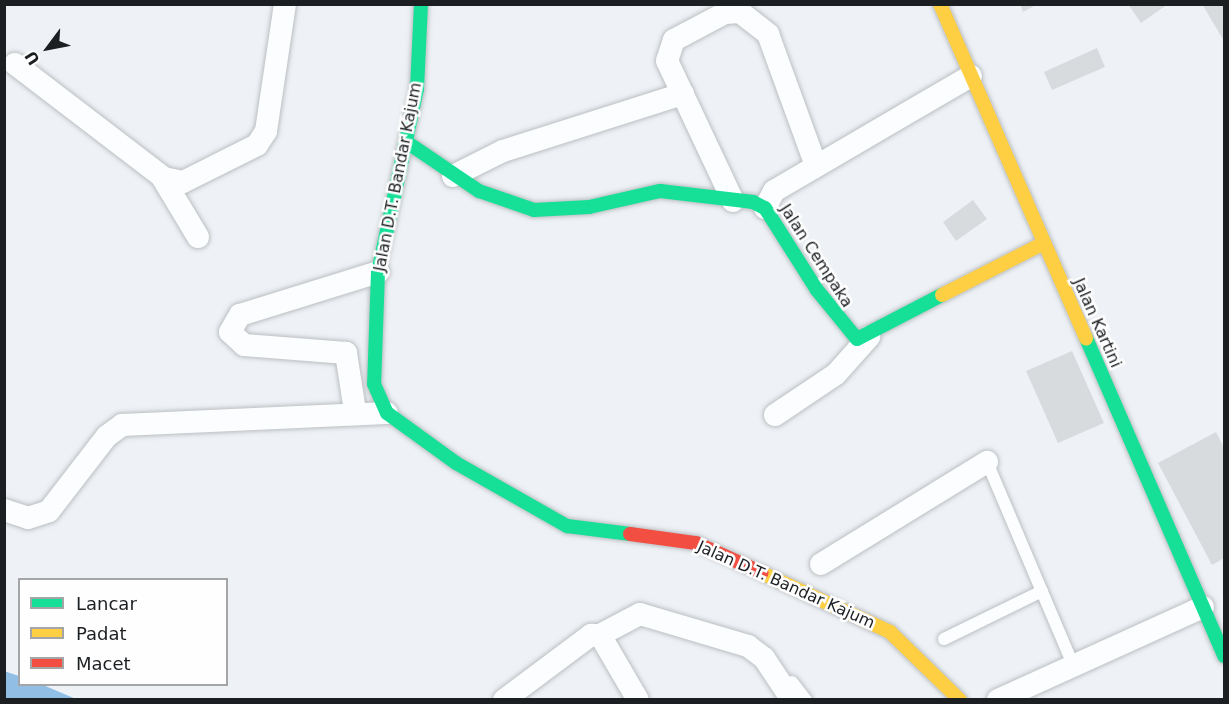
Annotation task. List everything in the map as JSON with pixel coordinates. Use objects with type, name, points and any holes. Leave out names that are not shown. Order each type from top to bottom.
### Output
[{"type":"street","points":[[162,177],[183,182],[257,145],[266,131],[285,4]]},
{"type":"street","name":"Jalan D.T. Bandar Kajum","points":[[421,4],[408,143],[378,273],[374,384],[387,413],[456,464],[567,526],[696,543],[890,632],[960,699]]},
{"type":"street","name":"Jalan Kartini","points":[[939,4],[1044,243],[1209,605],[1224,656]]},
{"type":"street","points":[[733,201],[683,94],[666,51],[675,40],[705,24],[740,12],[768,34],[816,166]]},
{"type":"street","points":[[15,64],[162,177],[198,237]]},
{"type":"street","points":[[765,208],[774,191],[971,76]]},
{"type":"street","points":[[453,176],[503,151],[683,94]]},
{"type":"street","name":"Jalan Cempaka","points":[[408,143],[453,176],[534,210],[589,207],[660,191],[765,208],[848,334],[869,338]]},
{"type":"street","points":[[775,415],[836,374],[869,338],[1044,243]]},
{"type":"street","points":[[355,411],[346,353],[244,345],[230,332],[240,315],[378,273]]},
{"type":"street","points":[[4,510],[28,518],[49,511],[107,435],[122,425],[355,411],[387,413]]},
{"type":"street","points":[[821,564],[987,462]]},
{"type":"street","points":[[998,699],[1209,605]]},
{"type":"street","points":[[504,699],[578,640],[600,635],[640,614],[748,646],[764,658],[792,699]]},
{"type":"street","points":[[600,635],[638,699]]},
{"type":"lane","points":[[987,462],[1073,665]]},
{"type":"lane","points":[[944,639],[1042,591]]},
{"type":"lane","points":[[764,658],[786,673],[806,699]]},
{"type":"water","points":[[4,671],[18,676],[18,686],[45,686],[76,699],[5,699]]},
{"type":"building","points":[[1020,4],[1038,4],[1023,12]]},
{"type":"building","points":[[1128,4],[1168,4],[1141,23]]},
{"type":"building","points":[[1202,4],[1224,4],[1224,41]]},
{"type":"building","points":[[1097,48],[1105,67],[1052,90],[1044,72]]},
{"type":"building","points":[[973,200],[987,219],[956,241],[943,222]]},
{"type":"building","points":[[1072,351],[1104,423],[1058,443],[1026,371]]},
{"type":"building","points":[[1216,432],[1224,448],[1224,558],[1212,565],[1158,463]]},
{"type":"traffic: fast","points":[[421,4],[417,89],[378,272],[374,384],[387,413],[456,463],[567,526],[630,534]]},
{"type":"traffic: fast","points":[[408,143],[479,191],[534,210],[589,207],[660,191],[753,202],[765,208],[817,290],[857,339],[942,295]]},
{"type":"traffic: fast","points":[[1086,338],[1224,656]]},
{"type":"traffic: slow","points":[[940,4],[1086,338]]},
{"type":"traffic: slow","points":[[942,295],[1044,243]]},
{"type":"traffic: slow","points":[[762,573],[890,632],[960,700]]},
{"type":"traffic: jam","points":[[630,534],[696,543],[762,573]]}]
